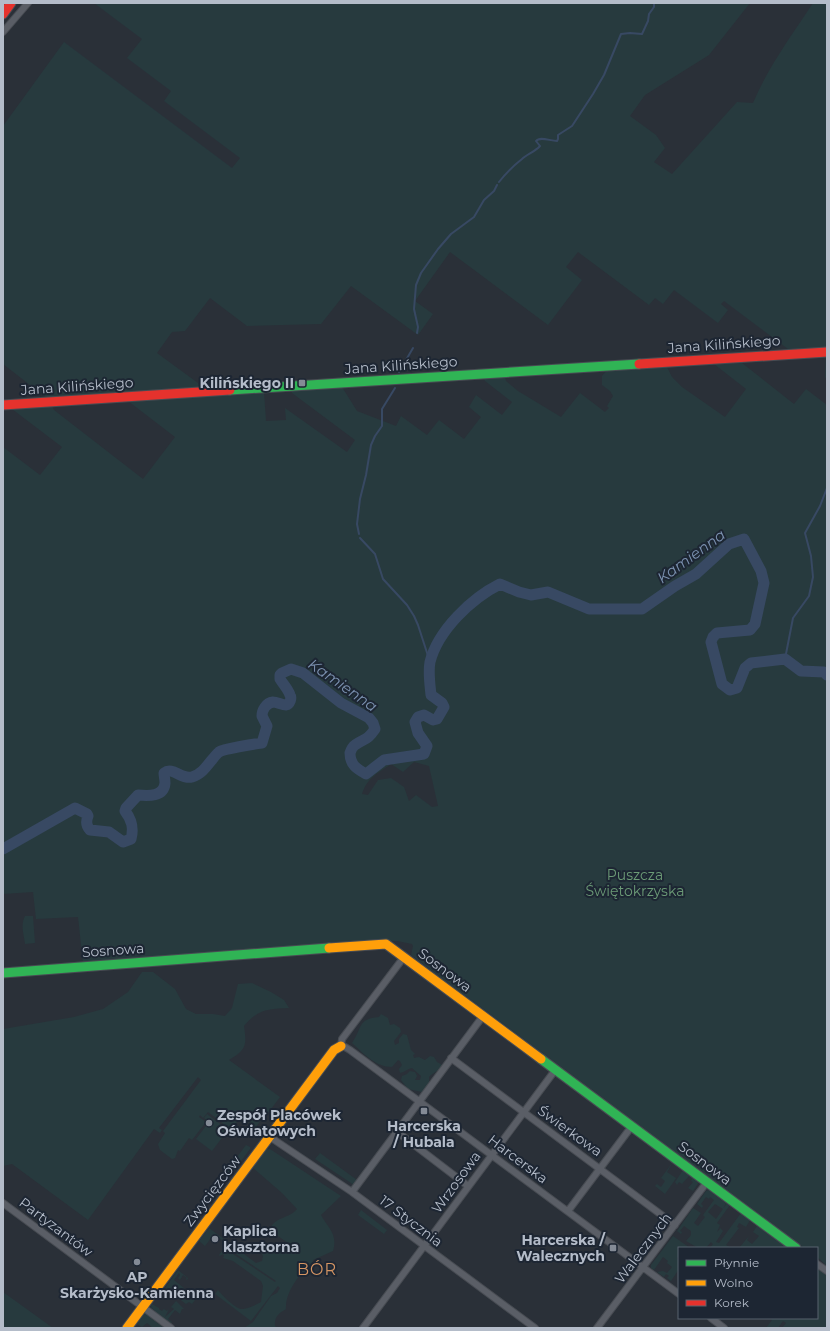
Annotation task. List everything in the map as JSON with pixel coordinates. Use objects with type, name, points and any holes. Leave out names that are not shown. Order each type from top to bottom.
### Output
[{"type":"main road","points":[[3,14],[11,3]]},
{"type":"main road","name":"Jana Kilińskiego","points":[[3,405],[827,352]]},
{"type":"main road","name":"Sosnowa","points":[[3,973],[386,944],[795,1247]]},
{"type":"main road","name":"Zwycięzców","points":[[127,1328],[334,1050],[341,1046]]},
{"type":"street","points":[[3,32],[28,3]]},
{"type":"street","name":"Zwycięzców","points":[[341,1046],[342,1039],[404,957]]},
{"type":"street","points":[[352,1192],[483,1016]]},
{"type":"street","name":"Harcerska","points":[[341,1046],[348,1048],[678,1293]]},
{"type":"street","name":"Świerkowa","points":[[451,1058],[675,1225]]},
{"type":"street","name":"Wrzosowa","points":[[363,1328],[491,1154],[556,1069]]},
{"type":"street","points":[[568,1211],[632,1126]]},
{"type":"street","points":[[396,1132],[468,1186]]},
{"type":"street","name":"17 Stycznia","points":[[270,1137],[352,1192],[535,1328]]},
{"type":"street","name":"Walecznych","points":[[597,1328],[707,1182]]},
{"type":"street","name":"Partyzantów","points":[[3,1203],[171,1328]]},
{"type":"street","points":[[818,1265],[827,1271]]},
{"type":"street","points":[[712,1319],[724,1328]]},
{"type":"green space","points":[[94,3],[750,3],[709,55],[645,95],[630,116],[656,135],[665,148],[654,162],[672,174],[737,102],[753,103],[773,64],[813,3],[827,3],[827,379],[825,377],[826,351],[792,352],[724,301],[721,304],[728,310],[718,323],[674,290],[663,304],[655,298],[649,305],[578,252],[566,267],[582,280],[548,325],[450,252],[415,301],[433,314],[418,335],[351,286],[321,324],[247,326],[210,298],[185,331],[172,332],[157,353],[198,383],[199,388],[48,399],[3,364],[3,126],[64,42],[232,168],[240,158],[164,101],[171,91],[127,58],[142,39]]},
{"type":"green space","name":"Puszcza Świętokrzyska","points":[[742,363],[794,404],[806,389],[827,405],[827,1328],[782,1328],[786,1323],[783,1321],[778,1328],[766,1328],[772,1320],[771,1319],[818,1319],[818,1270],[820,1271],[825,1264],[818,1258],[818,1247],[803,1247],[411,955],[412,944],[389,941],[83,963],[78,917],[36,919],[33,892],[3,894],[3,447],[40,475],[62,447],[12,409],[52,406],[54,410],[143,479],[175,437],[128,401],[264,392],[266,421],[286,420],[285,408],[347,452],[355,440],[292,393],[291,390],[342,387],[357,411],[396,426],[401,416],[427,435],[439,420],[464,439],[481,417],[469,407],[476,395],[502,415],[512,402],[485,381],[483,377],[505,376],[506,381],[518,391],[561,417],[580,393],[605,412],[609,408],[607,406],[613,396],[610,391],[602,385],[602,376],[608,369],[667,367],[672,377],[682,387],[725,417],[746,389],[714,364]],"holes":[[[414,762],[429,766],[438,806],[432,807],[416,795],[409,801],[404,787],[391,778],[378,780],[368,795],[362,794],[364,788],[370,780],[377,773],[391,764],[403,772]]]},
{"type":"green space","points":[[25,916],[33,916],[35,943],[25,944],[23,927]]},
{"type":"green space","points":[[142,972],[153,972],[175,989],[186,1009],[196,1014],[225,1016],[232,1008],[238,984],[252,983],[284,1000],[289,1008],[264,1011],[249,1020],[244,1026],[244,1047],[239,1053],[229,1060],[280,1097],[265,1117],[264,1114],[260,1114],[259,1116],[262,1119],[255,1128],[252,1126],[254,1123],[251,1125],[249,1124],[251,1120],[248,1123],[245,1121],[246,1118],[242,1115],[233,1127],[231,1126],[229,1128],[208,1112],[203,1118],[200,1115],[199,1117],[206,1122],[192,1140],[189,1138],[180,1151],[178,1150],[175,1158],[172,1159],[160,1150],[158,1144],[165,1133],[163,1131],[201,1080],[198,1077],[159,1128],[162,1130],[160,1133],[154,1129],[88,1220],[12,1164],[3,1166],[3,1029],[74,1017],[103,1009],[128,992]]},
{"type":"green space","points":[[381,1014],[388,1018],[390,1025],[394,1024],[400,1028],[401,1032],[394,1041],[395,1045],[399,1043],[399,1039],[403,1034],[407,1035],[411,1050],[415,1054],[413,1055],[414,1058],[419,1057],[425,1060],[430,1056],[434,1057],[437,1062],[442,1065],[429,1077],[429,1084],[422,1092],[408,1089],[401,1080],[402,1076],[410,1071],[415,1072],[417,1076],[415,1080],[420,1080],[421,1076],[412,1068],[400,1073],[399,1069],[402,1065],[400,1061],[398,1060],[392,1067],[381,1065],[370,1059],[352,1043],[364,1022],[372,1018],[379,1017]]},
{"type":"green space","points":[[207,1114],[228,1130],[212,1151],[196,1139],[209,1122],[204,1118]]},
{"type":"green space","points":[[246,1145],[250,1147],[250,1149],[230,1176],[227,1176],[225,1173]]},
{"type":"green space","points":[[267,1149],[270,1149],[341,1196],[321,1215],[333,1236],[333,1251],[313,1260],[312,1270],[305,1276],[300,1275],[297,1279],[288,1295],[286,1309],[276,1318],[275,1326],[278,1328],[244,1328],[253,1322],[271,1296],[277,1293],[280,1288],[278,1286],[251,1321],[215,1294],[218,1290],[229,1302],[240,1309],[252,1307],[261,1302],[263,1286],[261,1281],[233,1261],[223,1258],[223,1254],[220,1256],[219,1255],[224,1248],[275,1282],[276,1281],[224,1246],[226,1243],[214,1234],[205,1246],[199,1241],[209,1228],[256,1263],[262,1261],[263,1256],[260,1251],[268,1244],[280,1251],[285,1248],[288,1243],[275,1234],[271,1227],[276,1221],[291,1214],[297,1209],[282,1193],[253,1168]]},
{"type":"green space","points":[[320,1153],[357,1180],[374,1158],[354,1185],[315,1159]]},
{"type":"green space","points":[[673,1162],[667,1172],[676,1178],[677,1177],[665,1194],[655,1186],[657,1184],[661,1187],[665,1181],[661,1178]]},
{"type":"green space","points":[[683,1170],[699,1182],[693,1191],[688,1188],[693,1182],[689,1176],[682,1184],[679,1182],[677,1185],[675,1182]]},
{"type":"green space","points":[[709,1190],[726,1203],[723,1208],[727,1203],[730,1205],[717,1223],[723,1231],[716,1242],[719,1243],[741,1213],[750,1220],[746,1227],[739,1223],[737,1227],[739,1228],[726,1245],[730,1247],[711,1247],[713,1244],[711,1242],[707,1247],[696,1247],[686,1241],[691,1235],[691,1231],[684,1226],[680,1231],[682,1232],[681,1234],[677,1231],[693,1208],[701,1213],[694,1223],[698,1226],[705,1217],[703,1215],[714,1200],[710,1197],[709,1199],[706,1197],[701,1204],[703,1206],[702,1208],[697,1204],[706,1191]],"holes":[[[715,1204],[723,1209],[716,1219],[708,1212]]]},
{"type":"green space","points":[[361,1210],[387,1230],[384,1234],[358,1215]]},
{"type":"green space","points":[[757,1226],[788,1247],[740,1247],[749,1236],[747,1240],[752,1244],[759,1236],[753,1232]]},
{"type":"green space","points":[[673,1236],[689,1247],[678,1247],[678,1270],[671,1281],[667,1278],[669,1276],[666,1274],[664,1277],[657,1272],[663,1271],[667,1273],[672,1267],[663,1257],[654,1270],[651,1268],[651,1265]]},
{"type":"green space","points":[[178,1270],[188,1278],[187,1280],[187,1278],[183,1275],[180,1280],[178,1278],[180,1275],[179,1273],[174,1280],[184,1288],[181,1296],[187,1300],[189,1298],[193,1299],[201,1288],[203,1289],[192,1304],[189,1302],[186,1304],[165,1288]]},
{"type":"green space","points":[[3,1292],[53,1328],[3,1328]]},
{"type":"green space","points":[[176,1301],[184,1309],[182,1309],[180,1314],[175,1310],[168,1319],[172,1322],[171,1323],[154,1313],[155,1311],[151,1307],[152,1304],[162,1311],[164,1309],[167,1311],[169,1309],[165,1317],[174,1309],[171,1307]]},
{"type":"green space","points":[[145,1313],[164,1328],[153,1328],[147,1323],[142,1327],[137,1324]]},
{"type":"waterway","points":[[499,182],[516,164],[540,146],[536,141],[540,139],[557,141],[558,135],[572,126],[604,75],[621,34],[642,34],[648,21],[649,14],[654,7],[654,3]]},
{"type":"waterway","points":[[417,333],[418,327],[414,309],[416,285],[421,273],[451,234],[474,217],[484,200],[494,191],[497,185]]},
{"type":"waterway","points":[[399,372],[413,348]]},
{"type":"waterway","points":[[359,534],[357,524],[360,499],[371,445],[382,426],[382,409],[395,388]]},
{"type":"waterway","points":[[785,659],[793,618],[809,596],[813,577],[811,556],[805,533],[820,506],[827,488]]},
{"type":"waterway","points":[[360,538],[375,554],[383,579],[407,605],[414,616],[430,662]]},
{"type":"waterway","name":"Kamienna","points":[[3,849],[75,808],[87,814],[87,823],[90,830],[109,832],[123,842],[131,839],[132,824],[125,811],[126,808],[138,795],[155,795],[162,791],[165,783],[164,773],[171,771],[184,777],[192,777],[200,773],[219,752],[232,748],[262,743],[267,726],[262,716],[263,711],[268,704],[273,702],[286,705],[289,703],[291,696],[280,679],[280,675],[291,669],[303,673],[341,703],[369,718],[373,723],[375,729],[372,733],[354,746],[350,753],[353,764],[366,774],[384,760],[424,754],[427,746],[418,733],[415,722],[418,717],[424,715],[433,720],[437,719],[444,707],[442,703],[431,695],[429,666],[434,650],[440,638],[458,616],[478,598],[500,584],[531,595],[548,592],[589,609],[642,609],[675,586],[696,574],[729,544],[744,539],[761,571],[764,583],[755,624],[750,630],[717,633],[713,637],[711,642],[722,684],[730,690],[737,688],[745,668],[751,663],[785,659],[801,671],[824,672],[827,675]]},
{"type":"traffic: fast","points":[[230,390],[639,364]]},
{"type":"traffic: fast","points":[[3,973],[329,948]]},
{"type":"traffic: fast","points":[[541,1059],[795,1247]]},
{"type":"traffic: slow","points":[[329,948],[386,944],[541,1059]]},
{"type":"traffic: slow","points":[[127,1328],[334,1050],[341,1046]]},
{"type":"traffic: jam","points":[[3,14],[11,3]]},
{"type":"traffic: jam","points":[[639,364],[827,352]]},
{"type":"traffic: jam","points":[[3,405],[230,390]]},
{"type":"place","name":"Kilińskiego II","points":[[302,383]]},
{"type":"place","name":"Harcerska / Hubala","points":[[424,1111]]},
{"type":"place","name":"Zespół Placówek Oświatowych","points":[[209,1123]]},
{"type":"place","name":"Kaplica klasztorna","points":[[215,1239]]},
{"type":"place","name":"Harcerska / Walecznych","points":[[613,1248]]},
{"type":"place","name":"AP Skarżysko-Kamienna","points":[[137,1262]]},
{"type":"district","name":"BÓR","points":[[317,1269]]}]
